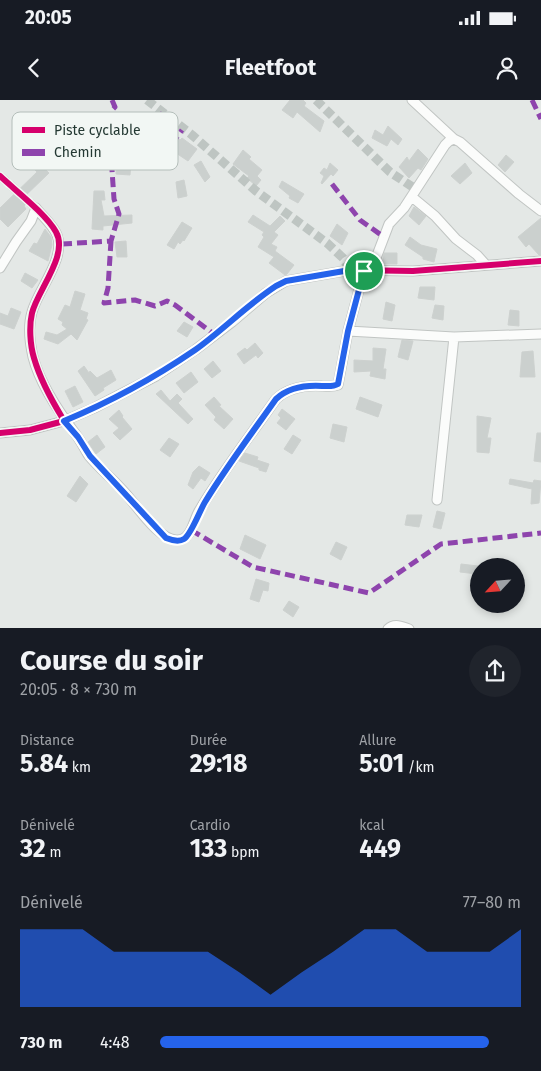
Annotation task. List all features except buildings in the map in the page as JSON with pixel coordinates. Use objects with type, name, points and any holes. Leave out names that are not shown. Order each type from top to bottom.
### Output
[{"type":"street","points":[[412,100],[454,139],[460,142],[541,211]]},
{"type":"street","points":[[0,268],[31,221],[36,208],[56,232],[59,241],[56,261],[32,313],[30,328],[34,357],[46,386],[64,421],[78,437],[90,456],[124,491],[158,531],[171,540],[185,538],[221,476],[276,399],[285,391],[295,387],[313,385],[333,387],[338,384],[348,331],[367,271],[389,224],[412,197],[445,145],[454,139]]},
{"type":"street","points":[[412,197],[435,216],[456,238],[478,255],[486,265]]},
{"type":"street","points":[[0,433],[30,430],[64,421],[94,408],[156,376],[195,350],[276,286],[286,281],[350,270],[413,271],[541,261]]},
{"type":"street","points":[[348,331],[454,337],[541,334]]},
{"type":"street","points":[[437,500],[454,337]]},
{"type":"street","points":[[388,628],[398,625],[409,628]]},
{"type":"tunnel","points":[[147,100],[162,112]]},
{"type":"tunnel","points":[[316,100],[390,172],[417,190]]},
{"type":"tunnel","points":[[178,124],[256,191],[327,243],[343,258],[350,270]]},
{"type":"tunnel","points":[[0,176],[36,208]]},
{"type":"marked path","points":[[112,100],[115,107],[112,112]]},
{"type":"marked path","points":[[532,100],[541,119]]},
{"type":"marked path","points":[[178,136],[182,130]]},
{"type":"marked path","points":[[62,244],[111,241],[119,214],[114,199],[112,170]]},
{"type":"marked path","points":[[332,184],[360,220],[384,237]]},
{"type":"marked path","points":[[111,241],[108,288],[104,303],[135,300],[155,306],[167,301],[215,335]]},
{"type":"marked path","points":[[191,530],[253,567],[369,593],[441,544],[541,533]]},
{"type":"cycle path","points":[[0,176],[45,218],[56,232],[59,241],[55,262],[35,304],[30,324],[33,353],[47,390],[65,422],[88,454],[156,529],[173,541],[180,541],[189,535],[212,491],[276,399],[286,392],[298,388],[338,385],[348,331],[364,271]]},
{"type":"cycle path","points":[[0,433],[30,430],[64,421],[94,408],[156,376],[195,350],[266,293],[286,281],[350,270],[413,271],[541,261]]},
{"type":"route","points":[[350,270],[364,271],[348,331],[337,386],[313,385],[295,387],[285,391],[276,399],[221,476],[185,538],[171,540],[158,531],[124,491],[90,456],[78,437],[64,421],[94,408],[156,376],[195,350],[266,293],[286,281],[350,270]]}]
